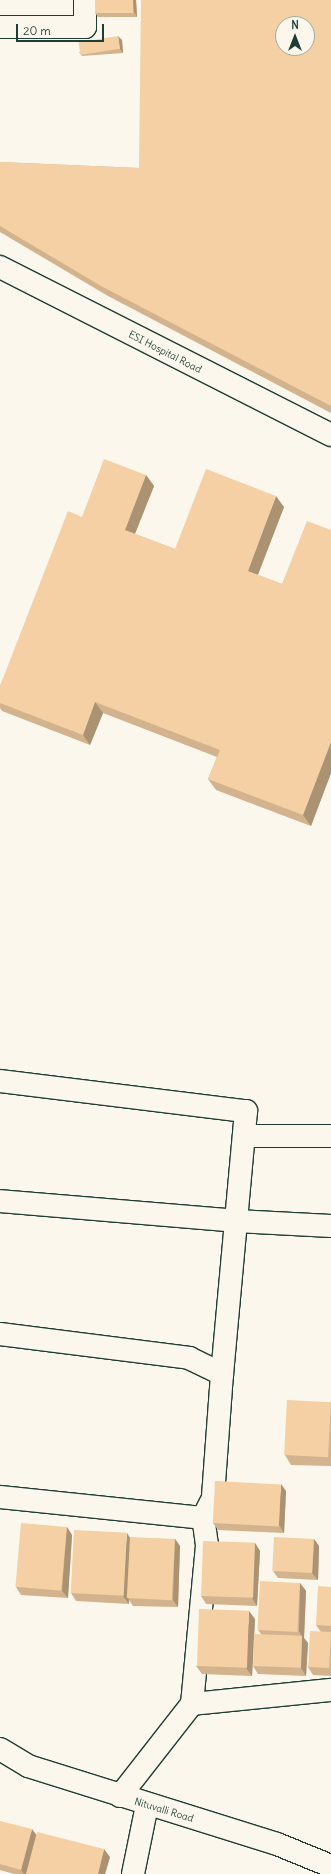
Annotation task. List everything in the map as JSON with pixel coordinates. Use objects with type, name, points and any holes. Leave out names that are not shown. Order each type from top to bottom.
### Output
[{"type":"street","points":[[0,28],[85,27],[85,0]]},
{"type":"street","name":"ESI Hospital Road","points":[[0,267],[331,435]]},
{"type":"street","points":[[0,1081],[246,1111],[222,1374],[213,1498],[202,1518],[207,1545],[192,1704],[120,1796]]},
{"type":"street","points":[[244,1136],[331,1136]]},
{"type":"street","points":[[0,1201],[236,1221],[331,1226]]},
{"type":"street","points":[[0,1334],[189,1358],[222,1374]]},
{"type":"street","points":[[0,1497],[202,1518]]},
{"type":"street","points":[[192,1704],[331,1690]]},
{"type":"street","name":"Nituvalli Road","points":[[0,1749],[28,1766],[147,1805],[277,1844],[331,1866]]},
{"type":"street","points":[[133,1874],[147,1805]]},
{"type":"building","points":[[95,0],[133,0],[133,13],[95,13]]},
{"type":"building","points":[[141,0],[331,0],[331,406],[101,286],[0,226],[0,162],[139,168]]},
{"type":"building","points":[[118,36],[120,49],[81,55],[78,42]]},
{"type":"building","points":[[104,459],[146,475],[125,530],[175,549],[206,469],[276,496],[248,571],[282,584],[307,521],[331,530],[331,742],[303,815],[208,779],[220,750],[95,702],[83,735],[0,703],[0,686],[68,511],[82,517]]},
{"type":"building","points":[[287,1400],[331,1402],[328,1457],[284,1455]]},
{"type":"building","points":[[215,1481],[281,1484],[279,1526],[213,1523]]},
{"type":"building","points":[[21,1523],[67,1527],[61,1591],[15,1587]]},
{"type":"building","points":[[74,1530],[127,1533],[124,1596],[71,1593]]},
{"type":"building","points":[[130,1537],[175,1539],[172,1600],[127,1598]]},
{"type":"building","points":[[274,1537],[314,1539],[312,1573],[272,1571]]},
{"type":"building","points":[[203,1541],[255,1543],[253,1598],[201,1596]]},
{"type":"building","points":[[260,1581],[300,1583],[297,1632],[257,1630]]},
{"type":"building","points":[[318,1586],[331,1587],[331,1626],[316,1625]]},
{"type":"building","points":[[199,1609],[249,1611],[247,1668],[197,1666]]},
{"type":"building","points":[[310,1631],[331,1632],[329,1668],[308,1667]]},
{"type":"building","points":[[254,1634],[302,1636],[301,1668],[253,1666]]},
{"type":"building","points":[[0,1821],[32,1829],[21,1870],[0,1864]]},
{"type":"building","points":[[37,1832],[104,1849],[98,1874],[26,1874]]}]
